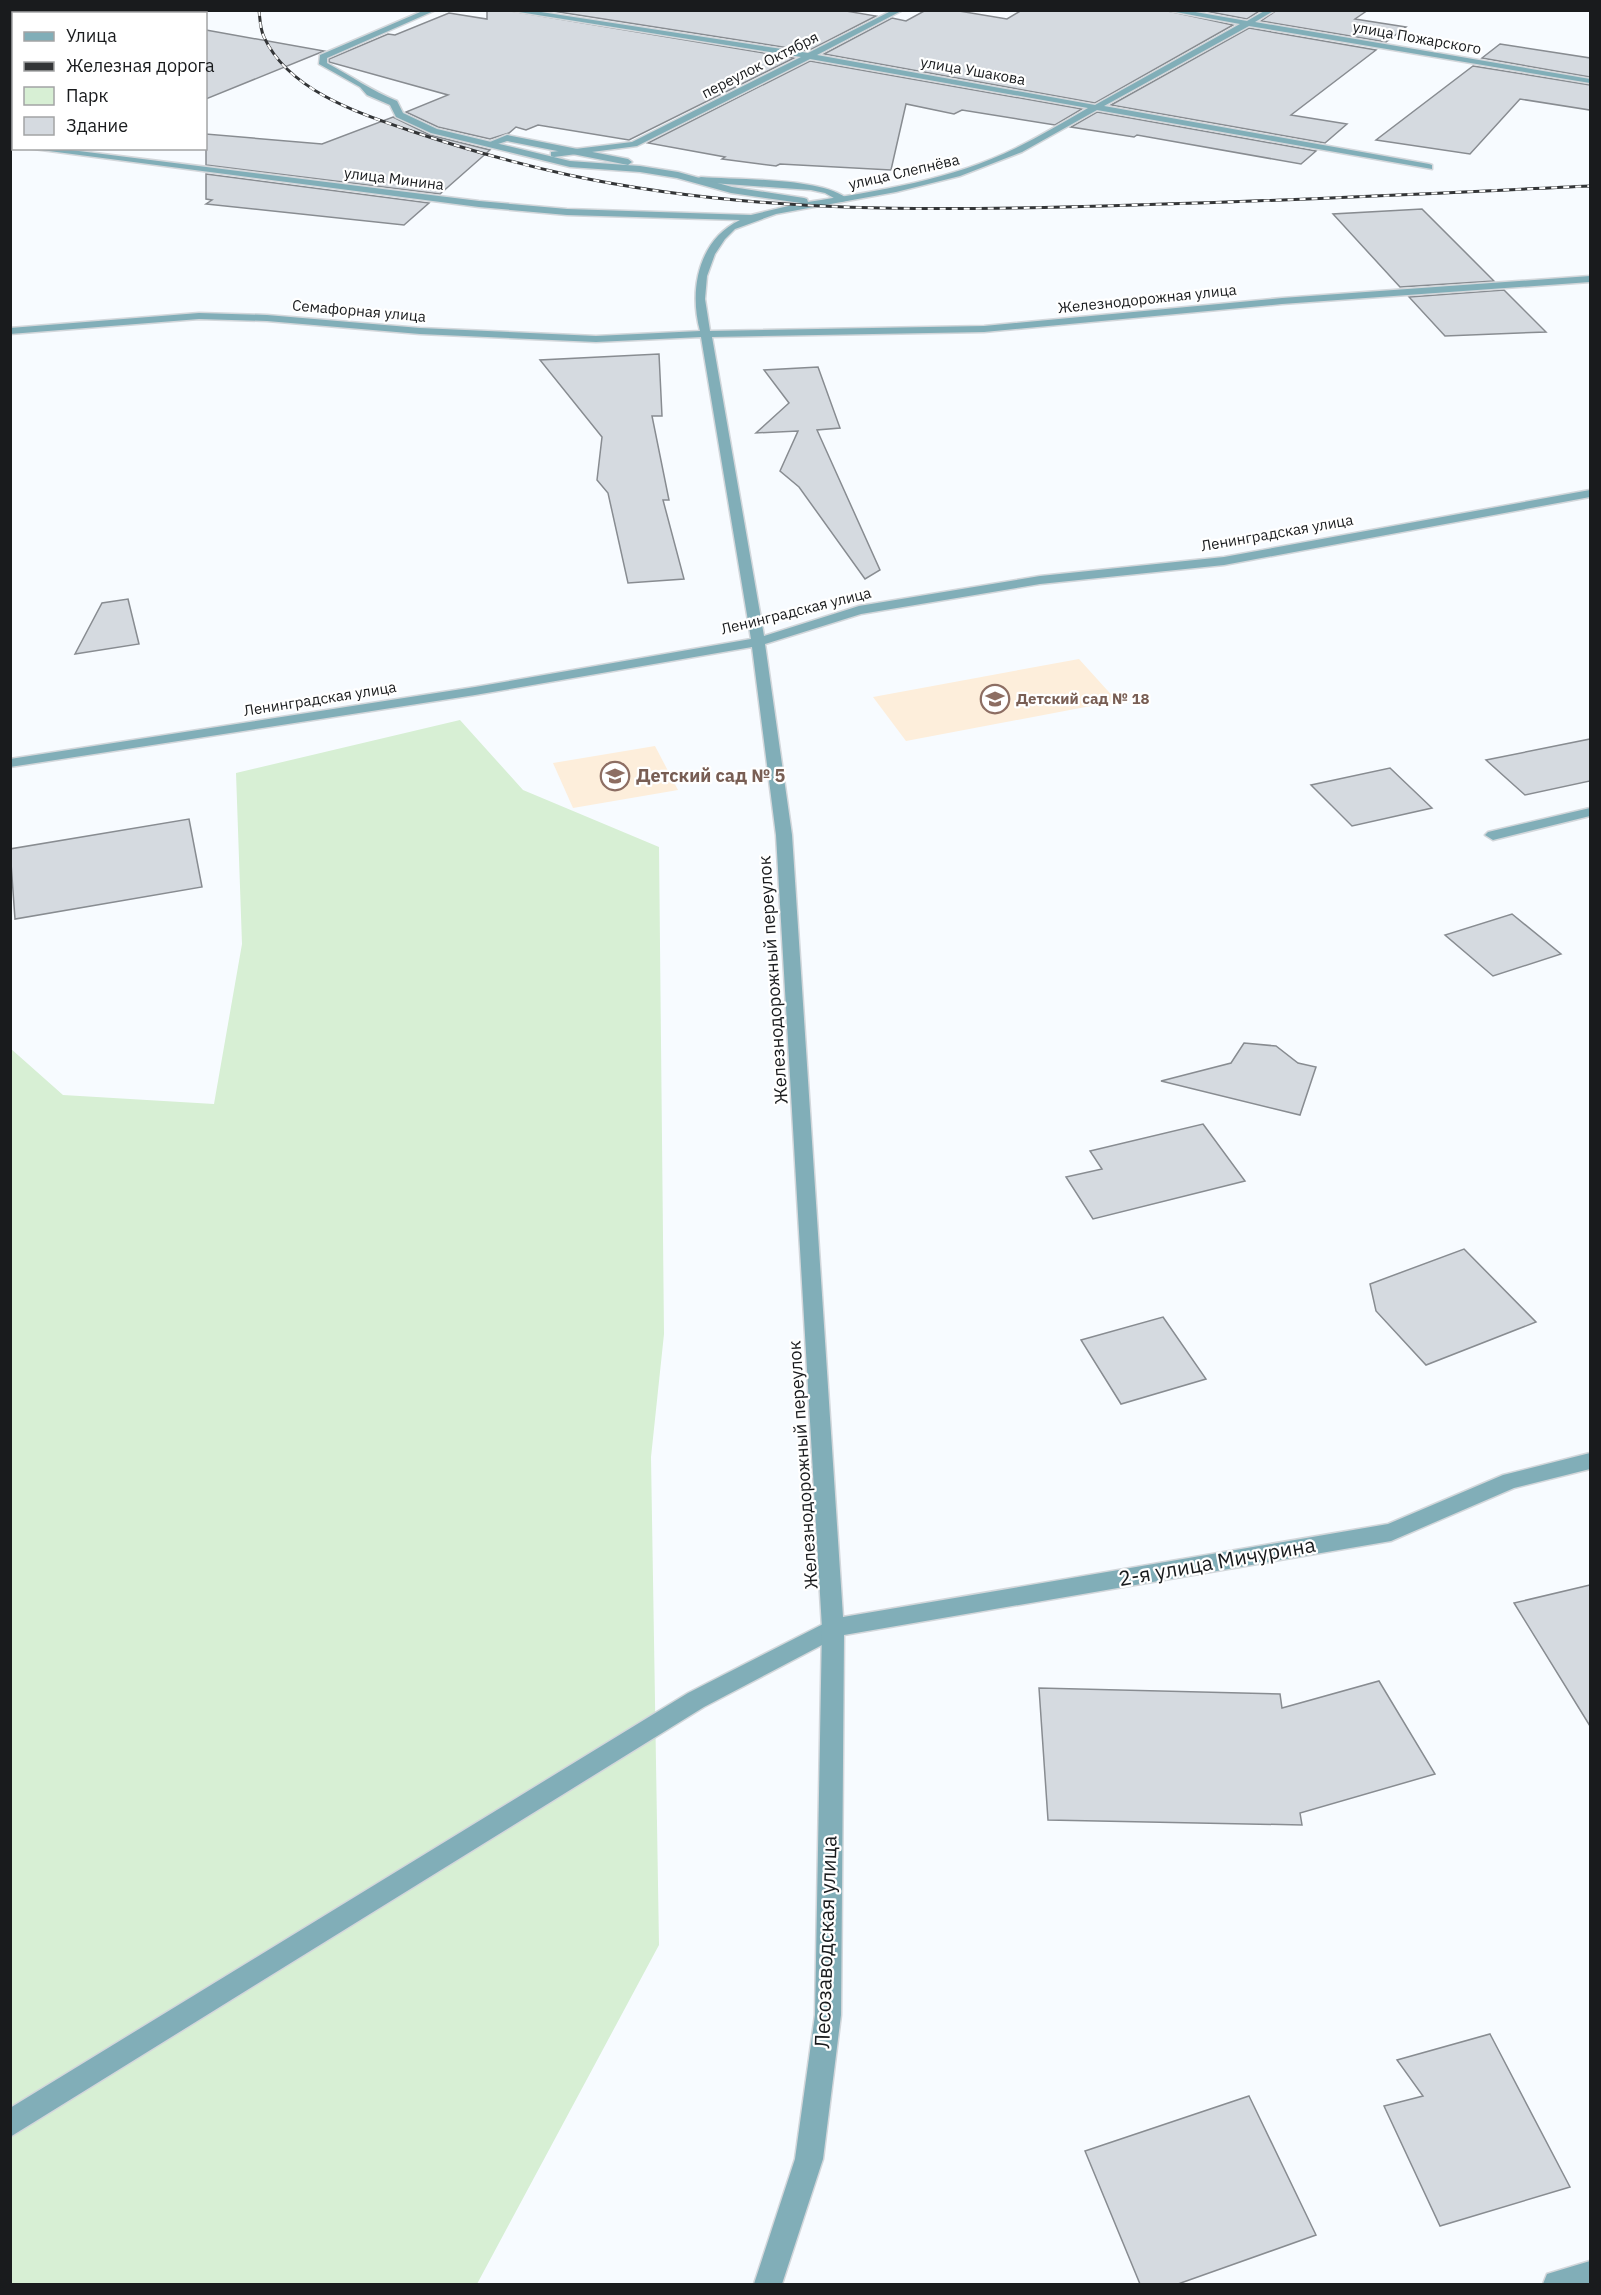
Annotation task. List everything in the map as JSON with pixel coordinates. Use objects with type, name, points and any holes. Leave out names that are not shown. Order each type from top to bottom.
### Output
[{"type":"street","points":[[433,10],[323,57],[323,64],[363,85],[370,93],[394,103],[399,115],[434,131],[570,164],[640,169],[700,180],[811,187],[828,191],[844,200]]},
{"type":"street","name":"улица Ушакова","points":[[510,10],[809,56],[1429,167]]},
{"type":"street","name":"переулок Октября","points":[[528,154],[580,152],[634,144],[900,10]]},
{"type":"street","name":"улица Пожарского","points":[[1168,10],[1590,81]]},
{"type":"street","name":"улица Слепнёва","points":[[706,334],[699,311],[701,276],[708,256],[730,227],[756,218],[823,203],[911,188],[981,167],[1019,150],[1272,10]]},
{"type":"street","points":[[489,144],[507,138],[628,162],[640,169]]},
{"type":"street","points":[[628,162],[626,152],[634,144]]},
{"type":"street","name":"улица Минина","points":[[46,150],[479,204],[567,212],[756,218]]},
{"type":"street","points":[[700,180],[731,190],[823,203]]},
{"type":"street","name":"Железнодорожная улица","points":[[706,334],[984,329],[1282,301],[1590,279]]},
{"type":"street","name":"Семафорная улица","points":[[10,331],[199,316],[267,318],[420,331],[596,339],[706,334]]},
{"type":"street","name":"Железнодорожный переулок","points":[[706,334],[758,642],[784,835],[833,1628]]},
{"type":"street","name":"Ленинградская улица","points":[[10,763],[475,692],[758,642],[860,610],[1040,580],[1224,561],[1590,493]]},
{"type":"street","points":[[1493,835],[1590,812]]},
{"type":"street","name":"2-я улица Мичурина","points":[[10,2124],[696,1700],[833,1628],[1391,1532],[1510,1481],[1590,1461]]},
{"type":"street","name":"Лесозаводская улица","points":[[768,2284],[810,2159],[828,2015],[833,1628]]},
{"type":"street","points":[[1557,2284],[1590,2275]]},
{"type":"shaded area","name":"Детский сад № 18","points":[[1079,659],[1117,701],[906,741],[873,697]]},
{"type":"shaded area","name":"Детский сад № 5","points":[[655,746],[678,790],[573,808],[553,763]]},
{"type":"green space","points":[[460,720],[523,790],[659,847],[664,1334],[651,1457],[659,1945],[477,2284],[11,2284],[10,1048],[63,1095],[214,1104],[242,944],[236,773]]},
{"type":"building","points":[[487,10],[505,10],[794,58],[629,140],[538,125],[526,130],[516,127],[509,133],[490,139],[438,127],[406,112],[448,95],[329,62],[329,59],[388,34],[395,35],[449,13],[487,19]]},
{"type":"building","points":[[546,10],[840,10],[876,16],[808,51]]},
{"type":"building","points":[[926,10],[953,10],[1007,19],[1022,10],[1163,10],[1233,25],[1095,103],[824,54],[892,18],[906,21]]},
{"type":"building","points":[[1200,10],[1261,10],[1247,19]]},
{"type":"building","points":[[1277,10],[1368,10],[1355,19],[1406,27],[1386,42],[1261,21]]},
{"type":"building","points":[[1249,28],[1376,50],[1291,115],[1347,124],[1325,143],[1111,105]]},
{"type":"building","points":[[207,30],[324,51],[207,99]]},
{"type":"building","points":[[1500,44],[1590,58],[1590,77],[1482,58]]},
{"type":"building","points":[[810,61],[1082,109],[1055,125],[962,110],[954,114],[906,104],[891,170],[780,164],[776,166],[722,159],[725,157],[648,143]]},
{"type":"building","points":[[1473,66],[1590,85],[1590,110],[1520,99],[1470,154],[1376,140]]},
{"type":"building","points":[[1097,112],[1316,151],[1301,164],[1137,135],[1134,137],[1071,127]]},
{"type":"building","points":[[393,117],[430,135],[490,150],[440,194],[206,165],[207,134],[322,144]]},
{"type":"building","points":[[206,174],[429,203],[404,225],[206,204],[212,200],[206,199]]},
{"type":"building","points":[[1422,209],[1494,281],[1400,287],[1333,214]]},
{"type":"building","points":[[1504,290],[1546,332],[1445,336],[1409,297]]},
{"type":"building","points":[[659,354],[662,416],[652,416],[669,500],[663,500],[684,579],[628,583],[608,493],[597,480],[602,437],[540,360]]},
{"type":"building","points":[[818,367],[840,428],[817,430],[880,570],[865,579],[799,487],[780,471],[798,431],[756,433],[789,403],[764,370]]},
{"type":"building","points":[[128,599],[139,644],[75,654],[102,603]]},
{"type":"building","points":[[1590,739],[1590,781],[1525,795],[1486,760]]},
{"type":"building","points":[[1390,768],[1432,808],[1352,826],[1311,785]]},
{"type":"building","points":[[189,819],[202,887],[15,919],[10,849]]},
{"type":"building","points":[[1512,914],[1561,954],[1493,976],[1445,935]]},
{"type":"building","points":[[1244,1043],[1276,1046],[1298,1063],[1316,1067],[1300,1115],[1161,1081],[1231,1063]]},
{"type":"building","points":[[1203,1124],[1245,1181],[1093,1219],[1066,1177],[1102,1169],[1090,1151]]},
{"type":"building","points":[[1464,1249],[1536,1322],[1426,1365],[1376,1311],[1370,1284]]},
{"type":"building","points":[[1163,1317],[1206,1379],[1121,1404],[1081,1340]]},
{"type":"building","points":[[1590,1585],[1590,1726],[1514,1603]]},
{"type":"building","points":[[1379,1681],[1435,1774],[1300,1813],[1302,1825],[1048,1820],[1039,1688],[1280,1694],[1282,1708]]},
{"type":"building","points":[[1490,2034],[1570,2187],[1440,2226],[1384,2106],[1423,2096],[1397,2060]]},
{"type":"building","points":[[1249,2096],[1316,2235],[1178,2284],[1140,2284],[1085,2151]]},
{"type":"railway","points":[[114,12],[117,10]]},
{"type":"railway","points":[[259,10],[263,34],[275,56],[307,85],[347,107],[428,137],[488,155],[569,175],[639,188],[780,204],[922,209],[1249,201],[1590,186]]},
{"type":"place","name":"Детский сад № 18","points":[[995,699]]},
{"type":"place","name":"Детский сад № 5","points":[[615,776]]}]
